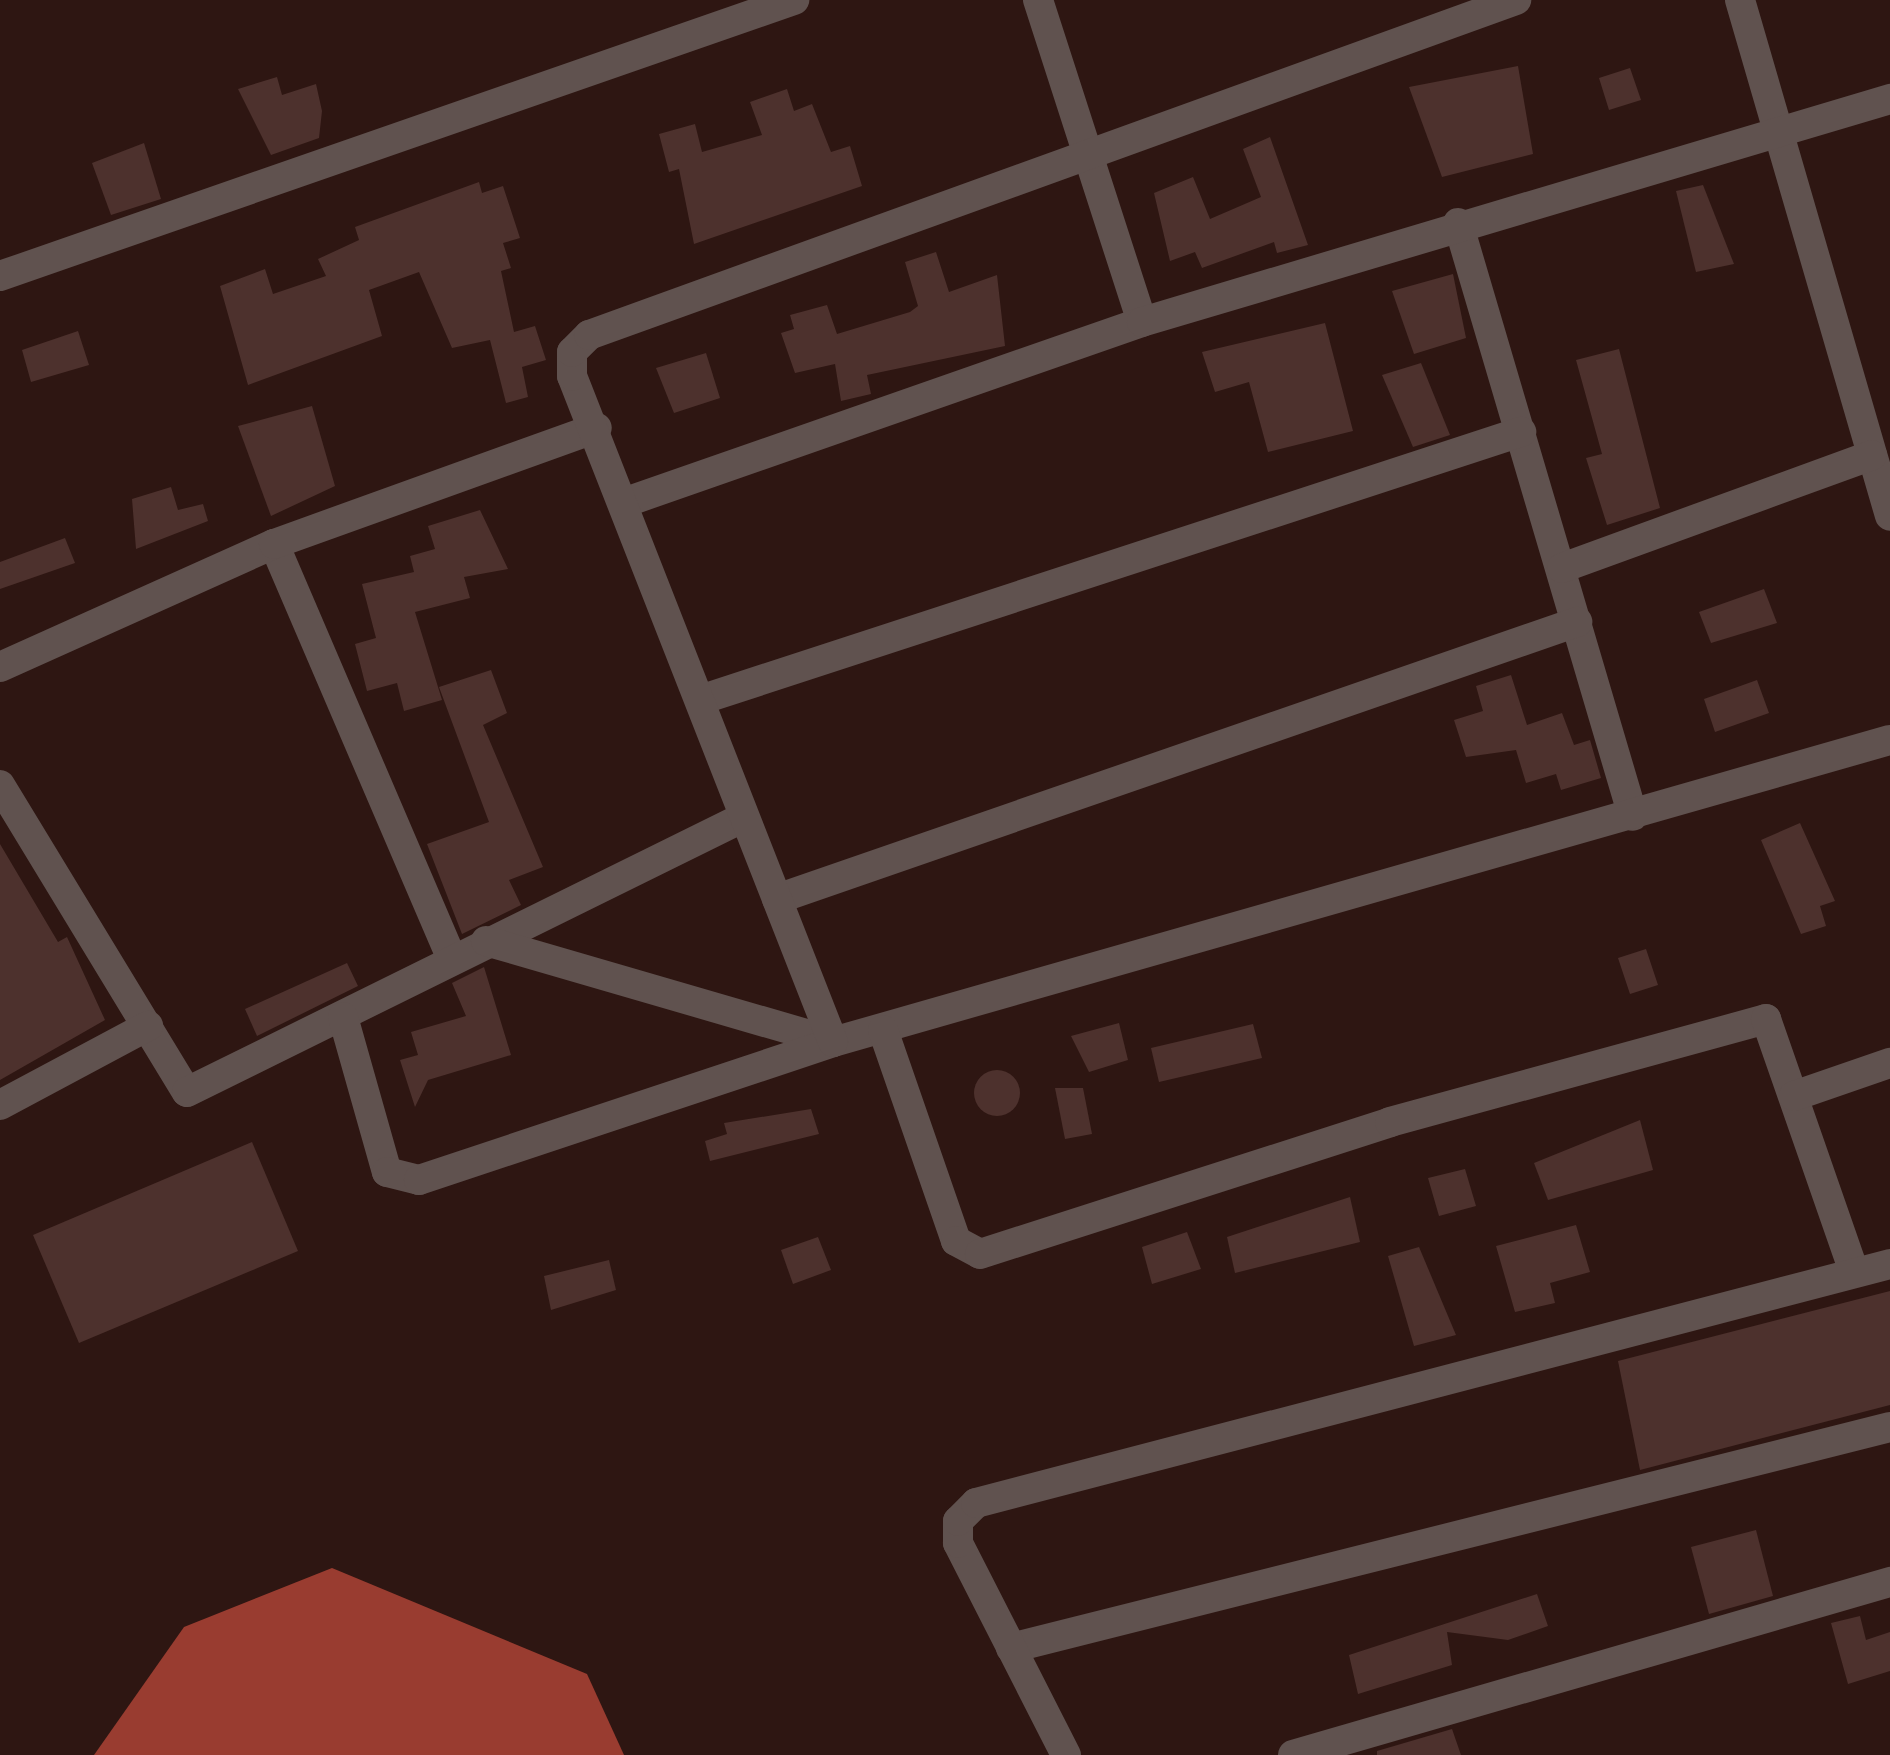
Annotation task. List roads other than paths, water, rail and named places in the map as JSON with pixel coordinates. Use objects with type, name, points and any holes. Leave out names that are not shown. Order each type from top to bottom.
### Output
[{"type":"street","points":[[0,276],[794,0]]},
{"type":"street","points":[[1039,0],[1142,322]]},
{"type":"street","points":[[833,1042],[742,818],[628,501],[572,376],[572,352],[590,335],[1516,0]]},
{"type":"street","points":[[1740,0],[1890,516]]},
{"type":"street","points":[[628,501],[1142,322],[1458,223],[1890,99]]},
{"type":"street","points":[[1458,223],[1633,816]]},
{"type":"street","points":[[0,667],[274,544],[597,428]]},
{"type":"street","points":[[700,700],[1521,433]]},
{"type":"street","points":[[1562,568],[1872,455]]},
{"type":"street","points":[[274,544],[451,957]]},
{"type":"street","points":[[777,899],[1577,622]]},
{"type":"street","points":[[343,1017],[397,1183],[833,1042],[1890,740]]},
{"type":"street","points":[[0,784],[187,1092],[343,1017],[451,957],[742,818]]},
{"type":"street","points":[[486,941],[833,1042]]},
{"type":"street","points":[[883,1030],[956,1240],[980,1254],[1757,1018],[1772,1028],[1854,1272]]},
{"type":"street","points":[[0,1106],[148,1026]]},
{"type":"street","points":[[1794,1096],[1890,1063]]},
{"type":"street","points":[[1066,1755],[958,1543],[958,1521],[976,1503],[1890,1264]]},
{"type":"street","points":[[1011,1648],[1890,1427]]},
{"type":"street","points":[[1294,1755],[1890,1582]]}]
